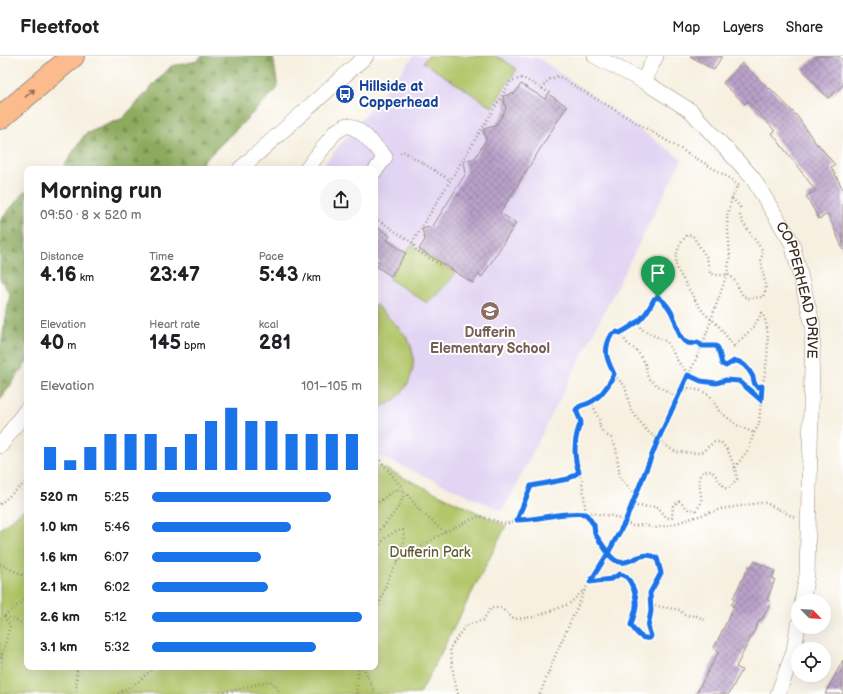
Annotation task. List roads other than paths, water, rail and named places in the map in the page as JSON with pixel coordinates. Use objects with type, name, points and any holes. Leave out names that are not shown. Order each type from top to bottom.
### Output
[{"type":"highway","points":[[0,118],[73,56]]},
{"type":"street","points":[[243,166],[366,56]]},
{"type":"street","name":"COPPERHEAD DRIVE","points":[[586,56],[600,59],[643,81],[691,111],[752,177],[792,243],[813,326],[807,575],[803,594]]},
{"type":"street","points":[[643,81],[656,56]]},
{"type":"street","points":[[309,166],[335,132],[347,125],[362,133],[385,157],[378,167]]},
{"type":"street","points":[[0,446],[24,413]]},
{"type":"street","points":[[778,694],[794,651],[797,634]]},
{"type":"place","name":"Hillside at Copperhead","points":[[345,94]]},
{"type":"place","name":"Dufferin Elementary School","points":[[490,311]]},
{"type":"park label","name":"Dufferin Park","points":[[430,552]]}]
